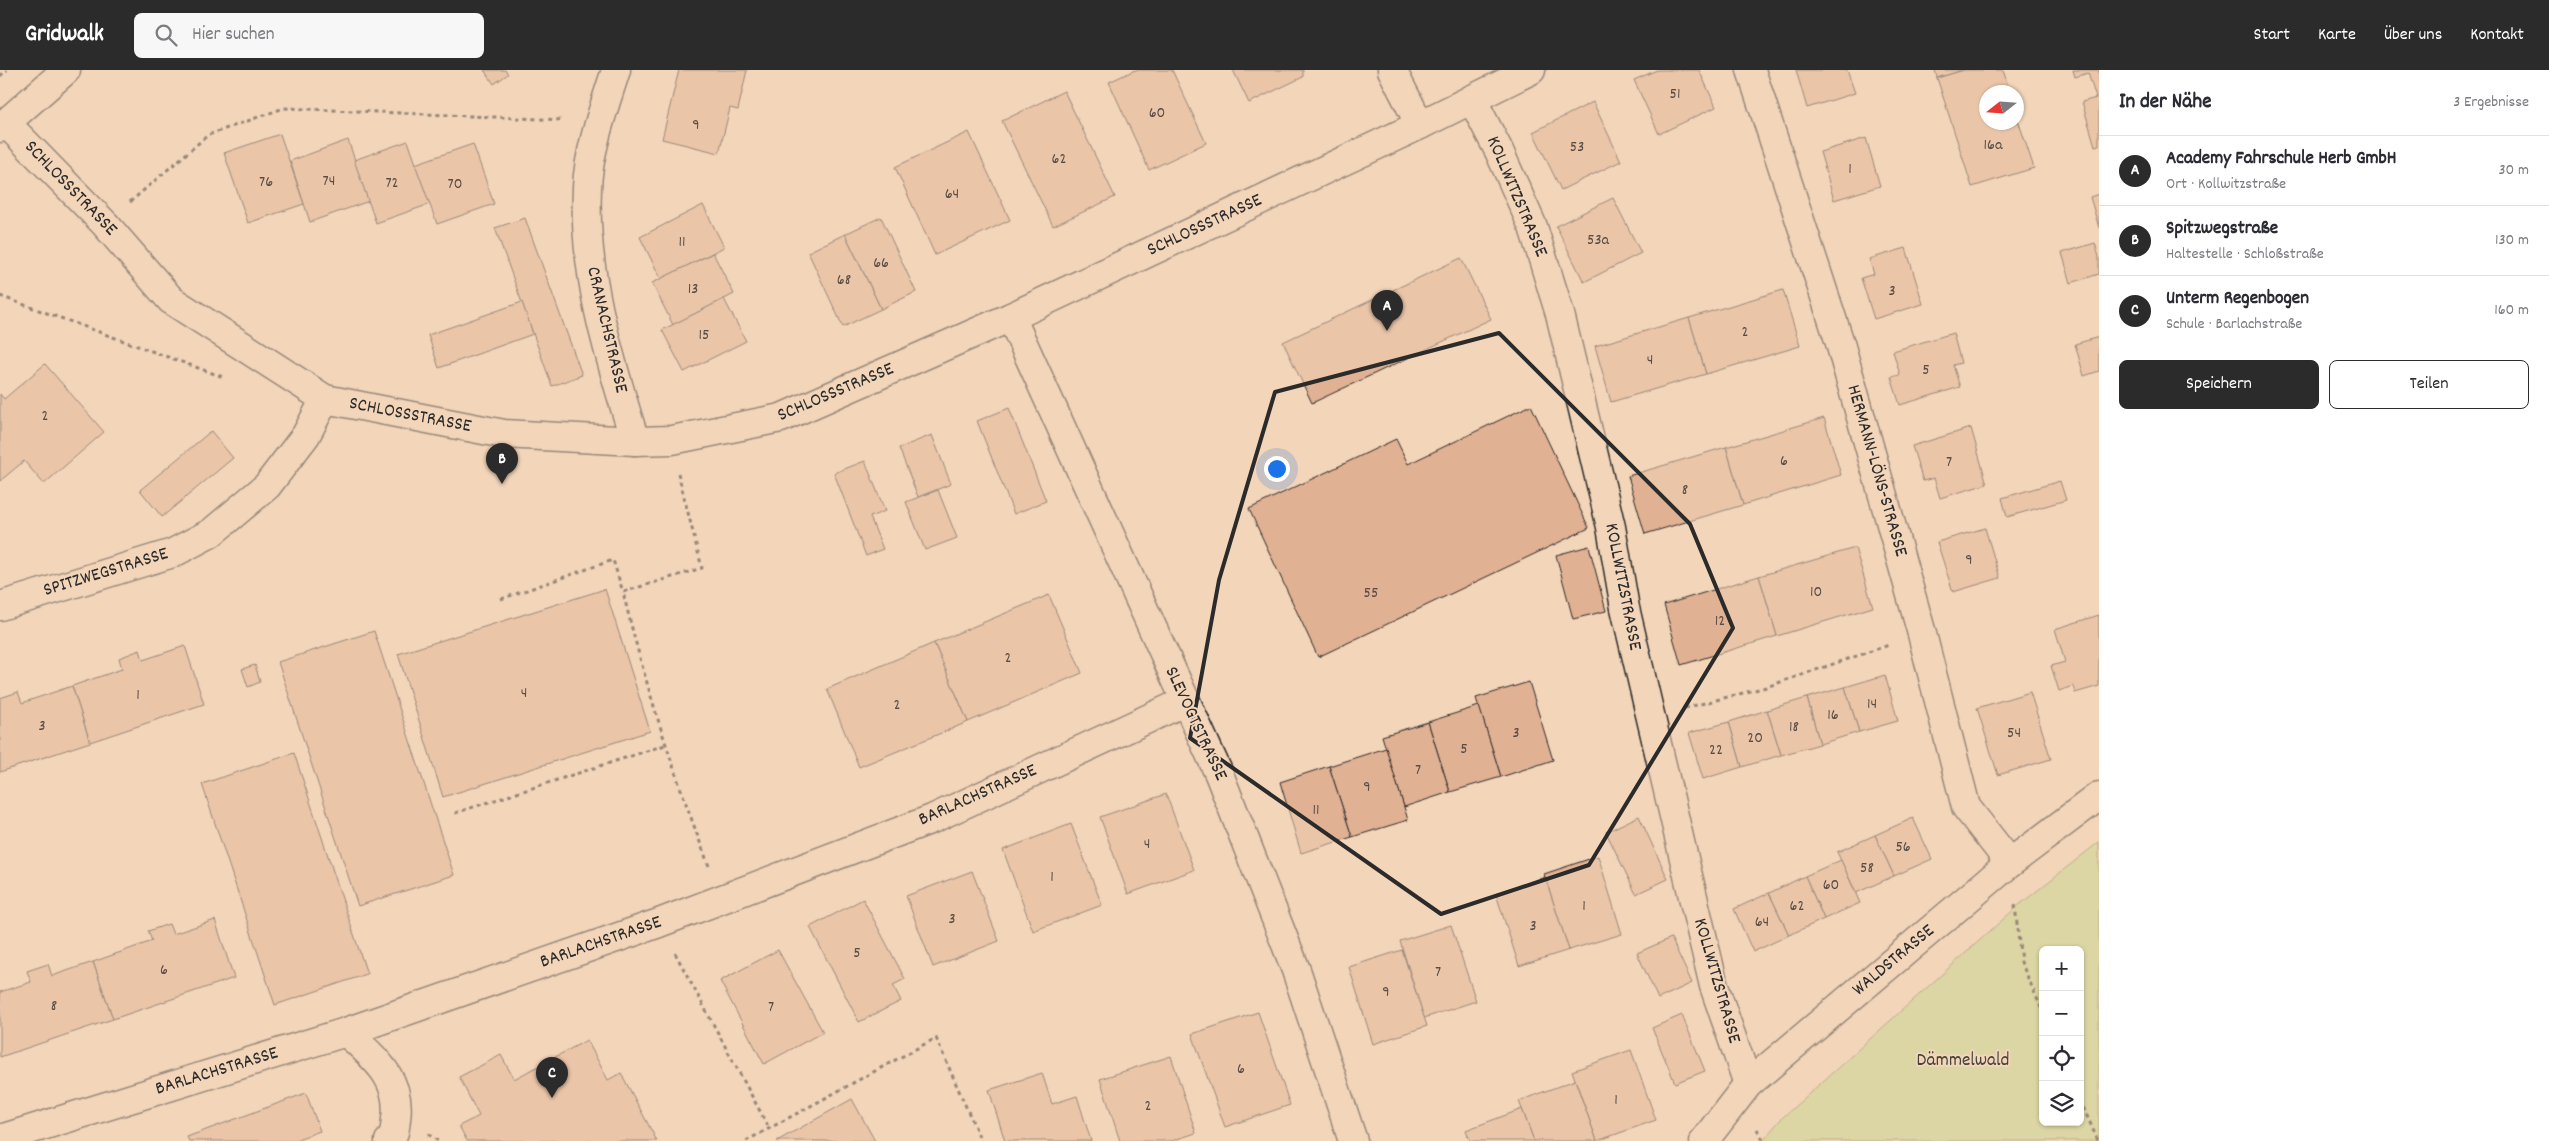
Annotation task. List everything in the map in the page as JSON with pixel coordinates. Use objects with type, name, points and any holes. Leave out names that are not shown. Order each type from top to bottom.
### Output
[{"type":"street","points":[[3,125],[66,70]]},
{"type":"street","name":"CRANACHSTRASSE","points":[[616,70],[600,121],[587,187],[590,271],[609,358],[635,441]]},
{"type":"street","points":[[1392,70],[1420,125]]},
{"type":"street","name":"SCHLOSSSTRASSE","points":[[3,125],[105,224],[171,300],[325,398],[504,434],[635,441],[672,440],[781,418],[1011,317],[1420,125],[1532,70]]},
{"type":"street","name":"HERMANN-LÖNS-STRASSE","points":[[1751,70],[1840,342],[1922,634],[1966,807],[2010,863]]},
{"type":"street","name":"KOLLWITZSTRASSE","points":[[1472,99],[1499,151],[1532,227],[1560,314],[1611,527],[1625,608],[1714,986],[1748,1084]]},
{"type":"street","name":"SLEVOGTSTRASSE","points":[[1011,317],[1184,702],[1219,774],[1296,970],[1351,1141]]},
{"type":"street","name":"SPITZWEGSTRASSE","points":[[0,606],[173,553],[211,533],[267,486],[306,435],[325,398]]},
{"type":"street","name":"BARLACHSTRASSE","points":[[0,1139],[346,1032],[659,922],[721,897],[932,819],[1184,702]]},
{"type":"street","name":"WALDSTRASSE","points":[[1704,1141],[1748,1084],[2010,863],[2099,796]]},
{"type":"street","points":[[346,1032],[390,1076],[398,1103],[394,1136],[389,1141]]},
{"type":"path","points":[[0,76],[7,70]]},
{"type":"path","points":[[105,224],[208,135],[284,108],[600,121]]},
{"type":"path","points":[[0,296],[225,378]]},
{"type":"path","points":[[622,592],[702,568],[682,492],[672,440]]},
{"type":"path","points":[[501,599],[613,560],[637,653],[665,745],[721,897]]},
{"type":"path","points":[[1650,717],[1766,687],[1922,634]]},
{"type":"path","points":[[455,813],[665,745]]},
{"type":"path","points":[[2010,863],[2021,962],[2039,1003]]},
{"type":"path","points":[[659,922],[770,1128]]},
{"type":"path","points":[[746,1141],[936,1038],[981,1141]]},
{"type":"path","points":[[2084,1109],[2098,1141]]},
{"type":"highlighted area","points":[[1499,333],[1690,524],[1733,628],[1589,865],[1441,914],[1190,738],[1219,580],[1275,392]]},
{"type":"green space","name":"Dämmelwald","points":[[2099,842],[2099,1141],[1762,1141],[1782,1118],[2019,905]]},
{"type":"building","points":[[484,70],[505,70],[508,74],[494,84]]},
{"type":"building","points":[[679,70],[747,70],[738,110],[730,108],[719,153],[662,139]]},
{"type":"building","points":[[1135,70],[1172,70],[1206,143],[1149,170],[1109,82]]},
{"type":"building","points":[[1233,70],[1303,70],[1303,77],[1249,103]]},
{"type":"building","points":[[1657,70],[1699,70],[1716,107],[1659,134],[1634,80]]},
{"type":"building","points":[[1796,70],[1847,70],[1855,93],[1807,108]]},
{"type":"building","points":[[1935,70],[1964,70],[1937,78]]},
{"type":"building","points":[[1964,70],[2003,70],[2008,85],[1979,85],[1979,130],[2021,130],[2034,168],[1972,187],[1937,78]]},
{"type":"building","points":[[2073,70],[2099,70],[2099,145],[2095,146],[2082,102],[2096,98],[2088,73],[2075,77]]},
{"type":"building","points":[[1064,91],[1115,197],[1053,226],[1002,121]]},
{"type":"building","points":[[1593,102],[1621,161],[1561,190],[1533,132]]},
{"type":"building","points":[[969,132],[1010,220],[935,255],[895,167]]},
{"type":"building","points":[[280,134],[304,204],[248,223],[224,153]]},
{"type":"building","points":[[1866,138],[1880,186],[1834,200],[1820,152]]},
{"type":"building","points":[[348,140],[369,201],[310,222],[290,161]]},
{"type":"building","points":[[408,141],[430,204],[376,223],[354,160]]},
{"type":"building","points":[[473,144],[494,204],[437,224],[415,164]]},
{"type":"building","points":[[2099,194],[2099,228],[2090,197]]},
{"type":"building","points":[[1613,198],[1641,253],[1584,282],[1556,226]]},
{"type":"building","points":[[703,205],[724,247],[661,279],[640,237]]},
{"type":"building","points":[[881,217],[916,292],[881,309],[845,234]]},
{"type":"building","points":[[525,218],[582,375],[552,386],[495,228]]},
{"type":"building","points":[[845,234],[881,309],[843,327],[808,252]]},
{"type":"building","points":[[2095,243],[2099,257],[2099,274],[2071,283],[2062,253]]},
{"type":"building","points":[[1906,248],[1923,304],[1874,319],[1861,278],[1874,274],[1869,259]]},
{"type":"building","points":[[713,253],[734,294],[673,325],[652,283]]},
{"type":"building","points":[[1461,258],[1491,319],[1312,403],[1283,342]]},
{"type":"building","points":[[1783,290],[1800,346],[1706,374],[1689,318]]},
{"type":"building","points":[[724,299],[746,341],[684,372],[662,330]]},
{"type":"building","points":[[522,302],[533,334],[439,368],[428,335]]},
{"type":"building","points":[[1689,318],[1706,374],[1611,402],[1595,346]]},
{"type":"building","points":[[1953,333],[1961,363],[1953,365],[1960,387],[1900,405],[1891,377],[1900,375],[1893,351]]},
{"type":"building","points":[[2099,337],[2099,371],[2084,376],[2075,344]]},
{"type":"building","points":[[45,364],[104,432],[44,484],[24,461],[0,481],[0,394],[4,399]]},
{"type":"building","points":[[1531,405],[1589,528],[1318,657],[1249,509],[1396,439],[1408,464]]},
{"type":"building","points":[[1009,408],[1046,501],[1014,514],[977,421]]},
{"type":"building","points":[[1824,418],[1841,475],[1743,505],[1726,447]]},
{"type":"building","points":[[1971,428],[1987,484],[1940,498],[1934,478],[1923,481],[1912,446]]},
{"type":"building","points":[[211,431],[233,458],[162,517],[140,490]]},
{"type":"building","points":[[932,435],[951,484],[918,497],[899,448]]},
{"type":"building","points":[[1726,447],[1743,505],[1645,534],[1628,476]]},
{"type":"building","points":[[865,461],[885,511],[870,517],[883,549],[866,556],[834,473]]},
{"type":"building","points":[[2060,481],[2066,500],[2007,517],[2002,498]]},
{"type":"building","points":[[938,490],[957,538],[925,550],[906,502]]},
{"type":"building","points":[[1985,528],[2000,578],[1953,592],[1937,542]]},
{"type":"building","points":[[1589,546],[1606,611],[1573,619],[1556,555]]},
{"type":"building","points":[[1855,548],[1873,607],[1777,636],[1759,576]]},
{"type":"building","points":[[1759,576],[1777,636],[1681,665],[1664,605]]},
{"type":"building","points":[[605,589],[650,731],[443,797],[398,654]]},
{"type":"building","points":[[1049,595],[1082,673],[968,722],[934,643]]},
{"type":"building","points":[[2099,615],[2099,686],[2075,693],[2073,686],[2059,691],[2051,666],[2065,662],[2055,629]]},
{"type":"building","points":[[374,631],[454,875],[358,906],[278,662]]},
{"type":"building","points":[[934,643],[968,722],[859,767],[827,689]]},
{"type":"building","points":[[185,646],[204,704],[90,742],[72,686],[122,669],[119,658],[140,650],[143,660]]},
{"type":"building","points":[[255,665],[260,682],[248,687],[242,669]]},
{"type":"building","points":[[1885,675],[1898,721],[1859,732],[1845,687]]},
{"type":"building","points":[[1529,682],[1553,760],[1501,777],[1476,698]]},
{"type":"building","points":[[72,686],[90,742],[0,772],[0,698],[18,692],[22,703]]},
{"type":"building","points":[[1845,687],[1859,732],[1820,744],[1807,698]]},
{"type":"building","points":[[2030,692],[2051,759],[1998,775],[1977,708]]},
{"type":"building","points":[[1807,698],[1820,744],[1781,755],[1767,710]]},
{"type":"building","points":[[1479,706],[1501,777],[1450,792],[1428,722]]},
{"type":"building","points":[[1767,710],[1781,755],[1742,767],[1729,722]]},
{"type":"building","points":[[1428,722],[1450,792],[1404,807],[1382,736]]},
{"type":"building","points":[[1729,722],[1742,767],[1703,779],[1689,733]]},
{"type":"building","points":[[1386,748],[1408,820],[1352,837],[1329,766]]},
{"type":"building","points":[[294,753],[367,974],[275,1005],[202,784]]},
{"type":"building","points":[[1329,766],[1352,837],[1301,853],[1280,782]]},
{"type":"building","points":[[1166,794],[1194,870],[1128,894],[1100,817]]},
{"type":"building","points":[[1639,816],[1668,879],[1636,894],[1606,832]]},
{"type":"building","points":[[1913,818],[1932,859],[1894,876],[1875,835]]},
{"type":"building","points":[[1071,824],[1102,905],[1033,931],[1003,850]]},
{"type":"building","points":[[1875,835],[1894,876],[1856,893],[1837,852]]},
{"type":"building","points":[[1598,856],[1622,934],[1569,950],[1544,874]]},
{"type":"building","points":[[1841,860],[1860,903],[1824,919],[1805,876]]},
{"type":"building","points":[[972,871],[999,941],[933,967],[906,896]]},
{"type":"building","points":[[1805,876],[1824,919],[1789,935],[1769,893]]},
{"type":"building","points":[[1545,877],[1569,950],[1519,966],[1496,894]]},
{"type":"building","points":[[1769,893],[1789,935],[1753,952],[1734,909]]},
{"type":"building","points":[[863,899],[905,979],[893,985],[901,1001],[859,1022],[810,927]]},
{"type":"building","points":[[215,920],[234,978],[113,1019],[93,962],[152,941],[148,931],[169,924],[173,934]]},
{"type":"building","points":[[1451,925],[1476,1001],[1424,1018],[1400,941]]},
{"type":"building","points":[[1671,938],[1692,983],[1658,999],[1637,953]]},
{"type":"building","points":[[778,950],[823,1032],[764,1064],[720,981]]},
{"type":"building","points":[[1402,950],[1427,1026],[1373,1044],[1349,967]]},
{"type":"building","points":[[93,962],[113,1019],[0,1057],[0,992],[31,982],[27,971],[48,964],[52,976]]},
{"type":"building","points":[[1258,1012],[1290,1105],[1225,1127],[1192,1034]]},
{"type":"building","points":[[1682,1015],[1705,1071],[1675,1083],[1652,1028]]},
{"type":"building","points":[[587,1040],[608,1080],[621,1073],[657,1141],[467,1141],[459,1126],[479,1116],[459,1077],[501,1055],[514,1079]]},
{"type":"building","points":[[1631,1050],[1656,1120],[1597,1141],[1572,1071]]},
{"type":"building","points":[[1171,1056],[1196,1133],[1171,1141],[1120,1141],[1100,1079]]},
{"type":"building","points":[[1042,1073],[1052,1104],[1077,1096],[1091,1141],[1005,1141],[989,1090]]},
{"type":"building","points":[[1575,1080],[1597,1141],[1534,1141],[1519,1101]]},
{"type":"building","points":[[306,1093],[320,1131],[292,1141],[189,1141],[187,1137]]},
{"type":"building","points":[[852,1099],[875,1141],[777,1141]]},
{"type":"building","points":[[1522,1109],[1534,1141],[1470,1141],[1466,1130]]},
{"type":"place","name":"Academy Fahrschule Herb GmbH","points":[[1387,331]]},
{"type":"place","name":"Spitzwegstraße","points":[[502,484]]},
{"type":"place","name":"Unterm Regenbogen","points":[[552,1098]]}]
